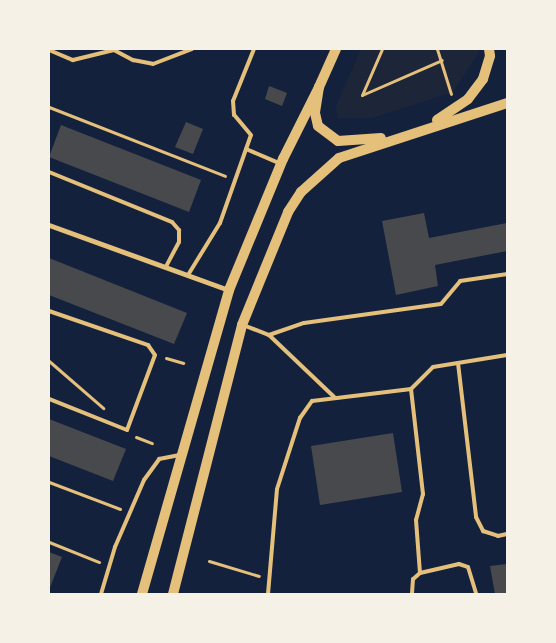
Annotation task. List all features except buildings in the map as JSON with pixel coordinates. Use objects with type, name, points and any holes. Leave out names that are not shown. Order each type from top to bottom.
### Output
[{"type":"main road","points":[[142,594],[229,290],[281,164],[320,86],[336,49]]},
{"type":"main road","points":[[320,86],[315,113],[318,126],[327,135],[338,141],[350,142],[400,136],[445,117],[468,99],[483,79],[490,56],[489,49]]},
{"type":"main road","points":[[173,594],[242,325],[288,212],[301,192],[339,158],[400,136],[507,103]]},
{"type":"street","points":[[49,224],[229,290]]},
{"type":"lane","points":[[49,50],[74,60],[113,49],[133,60],[153,64],[192,49]]},
{"type":"lane","points":[[188,275],[220,223],[251,135],[234,115],[233,101],[254,49]]},
{"type":"lane","points":[[246,150],[281,164]]},
{"type":"lane","points":[[49,172],[172,222],[179,230],[179,242],[166,266]]},
{"type":"lane","points":[[269,335],[304,323],[441,304],[460,281],[507,274]]},
{"type":"lane","points":[[49,311],[148,346],[155,355],[127,430],[49,399]]},
{"type":"lane","points":[[242,325],[269,335],[334,397]]},
{"type":"lane","points":[[268,594],[277,489],[288,450],[300,418],[312,401],[411,389],[433,367],[507,355]]},
{"type":"lane","points":[[458,363],[476,517],[483,531],[498,536],[507,534]]},
{"type":"lane","points":[[411,389],[423,494],[416,520],[420,573]]},
{"type":"lane","points":[[101,594],[109,566],[144,480],[159,459],[182,454]]},
{"type":"lane","points":[[412,594],[413,579],[420,573],[459,564],[468,567],[476,594]]},
{"type":"path","points":[[382,49],[362,95],[442,60]]},
{"type":"path","points":[[438,49],[452,94]]},
{"type":"path","points":[[49,107],[235,180]]},
{"type":"path","points":[[154,361],[163,357],[183,363]]},
{"type":"path","points":[[49,361],[108,412]]},
{"type":"path","points":[[127,430],[152,443]]},
{"type":"path","points":[[49,482],[124,511]]},
{"type":"path","points":[[49,542],[109,566]]},
{"type":"path","points":[[210,561],[270,579]]},
{"type":"shaded area","points":[[361,49],[477,49],[479,52],[453,92],[372,118],[338,118],[336,106]]}]
